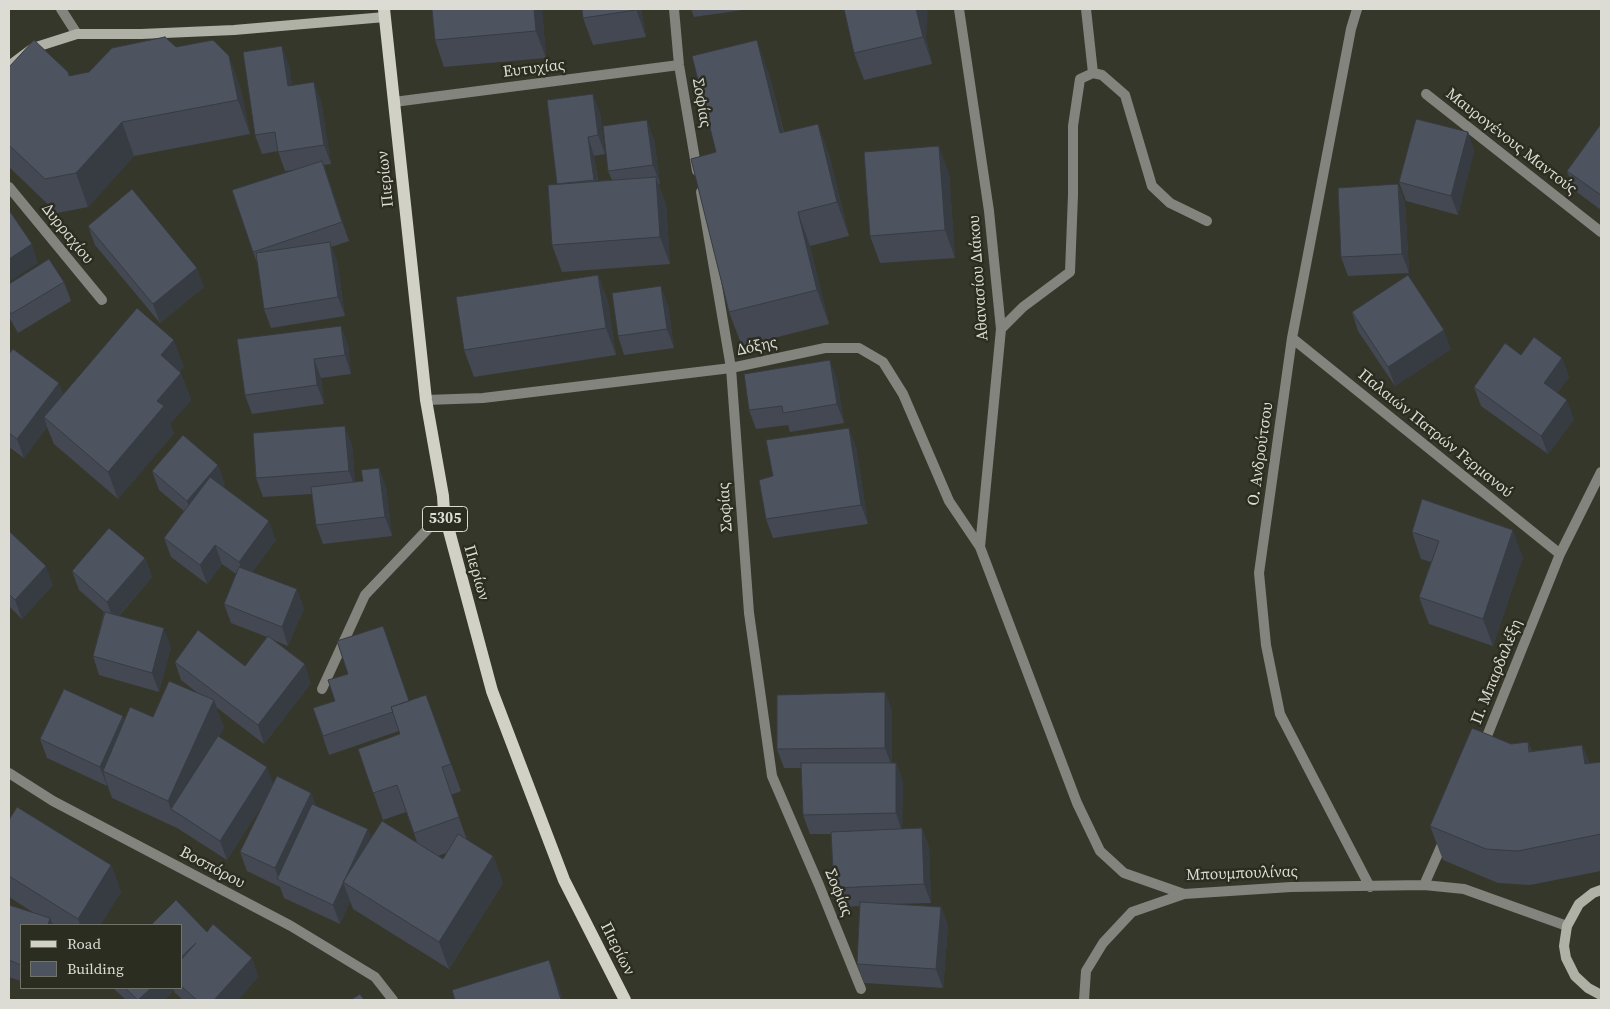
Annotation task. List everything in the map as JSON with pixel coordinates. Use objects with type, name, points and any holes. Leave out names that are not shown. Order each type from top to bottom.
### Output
[{"type":"main road","name":"Πιερίων","points":[[385,13],[426,400],[443,496],[444,512],[492,691],[564,880],[625,1000]]},
{"type":"street","points":[[61,9],[77,34]]},
{"type":"street","name":"Σοφίας","points":[[674,9],[679,65],[731,368],[749,613],[772,776],[819,884],[861,989]]},
{"type":"street","name":"Αθανασίου Διάκου","points":[[959,9],[989,211],[1001,329],[980,547]]},
{"type":"street","points":[[1086,9],[1093,73]]},
{"type":"street","name":"Ο. Ανδρούτσου","points":[[1357,9],[1292,338],[1259,574],[1266,645],[1280,714],[1370,887]]},
{"type":"street","points":[[9,66],[33,48],[77,34],[234,30],[385,13]]},
{"type":"street","name":"Ευτυχίας","points":[[394,102],[679,65]]},
{"type":"street","points":[[1001,329],[1023,307],[1070,272],[1073,126],[1080,79],[1093,73],[1102,75],[1125,95],[1152,186],[1170,203],[1207,221]]},
{"type":"street","name":"Μαυρογένους Μαντούς","points":[[1426,94],[1601,232]]},
{"type":"street","name":"Δυρραχίου","points":[[9,187],[102,300]]},
{"type":"street","name":"Παλαιών Πατρών Γερμανού","points":[[1292,338],[1560,554]]},
{"type":"street","name":"Δόξης","points":[[426,400],[483,398],[731,368],[825,348],[859,348],[883,362],[903,394],[949,501],[980,547]]},
{"type":"street","name":"Π. Μπαρδαλέξη","points":[[1480,755],[1560,554],[1601,472]]},
{"type":"street","points":[[322,690],[365,595],[444,512]]},
{"type":"street","name":"Μπουμπουλίνας","points":[[980,547],[1077,803],[1100,851],[1124,873],[1184,894],[1291,887],[1424,885],[1464,889],[1567,926]]},
{"type":"street","name":"Βοσπόρου","points":[[9,773],[53,801],[291,926],[375,977],[393,1000]]},
{"type":"street","points":[[1424,885],[1447,833]]},
{"type":"street","points":[[1601,890],[1593,893],[1579,904],[1567,926],[1564,946],[1566,958],[1575,976],[1588,988],[1601,995]]},
{"type":"street","points":[[1084,1000],[1086,971],[1103,943],[1132,912],[1184,894]]},
{"type":"building","points":[[432,9],[534,9],[536,31],[435,40]]},
{"type":"building","points":[[582,9],[636,9],[636,10],[583,18]]},
{"type":"building","points":[[844,9],[916,9],[923,37],[854,53]]},
{"type":"building","points":[[165,37],[176,47],[213,40],[229,56],[238,100],[122,122],[76,173],[45,179],[9,145],[9,67],[34,40],[68,72],[69,76],[89,72],[112,48]]},
{"type":"building","points":[[757,40],[780,133],[818,124],[837,202],[798,212],[817,290],[729,312],[691,159],[716,152],[692,56]]},
{"type":"building","points":[[282,46],[288,86],[314,82],[324,145],[278,152],[275,132],[255,135],[243,52]]},
{"type":"building","points":[[593,94],[598,135],[588,137],[594,180],[557,184],[547,100]]},
{"type":"building","points":[[1416,119],[1468,132],[1451,196],[1399,182]]},
{"type":"building","points":[[647,120],[653,165],[608,171],[603,126]]},
{"type":"building","points":[[1601,124],[1601,195],[1567,171]]},
{"type":"building","points":[[939,146],[945,230],[870,236],[864,152]]},
{"type":"building","points":[[322,161],[342,222],[253,252],[232,190]]},
{"type":"building","points":[[656,177],[660,237],[552,245],[548,185]]},
{"type":"building","points":[[1398,184],[1402,254],[1341,257],[1338,188]]},
{"type":"building","points":[[132,189],[197,268],[153,304],[88,226]]},
{"type":"building","points":[[9,210],[32,244],[9,259]]},
{"type":"building","points":[[330,242],[338,297],[264,309],[256,253]]},
{"type":"building","points":[[49,259],[64,282],[11,314],[9,310],[9,284]]},
{"type":"building","points":[[598,275],[606,328],[464,350],[456,297]]},
{"type":"building","points":[[1408,275],[1444,330],[1388,367],[1352,312]]},
{"type":"building","points":[[661,286],[667,329],[618,336],[612,293]]},
{"type":"building","points":[[137,308],[174,340],[161,355],[181,373],[157,401],[164,406],[108,472],[44,417]]},
{"type":"building","points":[[341,326],[345,355],[314,359],[317,385],[245,395],[237,339]]},
{"type":"building","points":[[1534,337],[1562,358],[1544,383],[1567,400],[1541,436],[1474,387],[1505,343],[1521,355]]},
{"type":"building","points":[[13,349],[59,383],[17,439],[9,433],[9,354]]},
{"type":"building","points":[[830,360],[837,404],[783,413],[782,406],[749,410],[744,374]]},
{"type":"building","points":[[345,426],[349,471],[256,478],[253,433]]},
{"type":"building","points":[[849,428],[861,505],[766,519],[759,480],[773,476],[766,440]]},
{"type":"building","points":[[183,435],[218,465],[187,501],[152,471]]},
{"type":"building","points":[[379,468],[385,517],[316,525],[311,487],[363,481],[361,470]]},
{"type":"building","points":[[210,477],[269,521],[239,562],[215,545],[200,565],[164,538]]},
{"type":"building","points":[[1422,499],[1513,530],[1483,619],[1419,597],[1439,541],[1412,532]]},
{"type":"building","points":[[109,528],[145,558],[107,602],[72,571]]},
{"type":"building","points":[[9,531],[46,566],[15,600],[9,594]]},
{"type":"building","points":[[239,567],[297,589],[282,627],[224,604]]},
{"type":"building","points":[[105,612],[164,628],[152,673],[93,656]]},
{"type":"building","points":[[383,626],[409,701],[391,707],[393,712],[323,736],[313,708],[335,701],[328,680],[348,674],[337,641]]},
{"type":"building","points":[[198,630],[245,666],[268,636],[305,664],[258,725],[175,662]]},
{"type":"building","points":[[169,681],[214,700],[168,801],[103,771],[130,707],[153,717]]},
{"type":"building","points":[[64,689],[123,716],[100,767],[40,739]]},
{"type":"building","points":[[885,692],[885,748],[777,749],[777,695]]},
{"type":"building","points":[[426,695],[451,764],[442,767],[459,817],[414,833],[397,785],[373,793],[358,749],[400,734],[391,707]]},
{"type":"building","points":[[1472,728],[1511,744],[1528,742],[1529,752],[1582,745],[1585,764],[1601,762],[1601,834],[1518,851],[1486,849],[1430,826]]},
{"type":"building","points":[[218,736],[267,767],[220,841],[171,809]]},
{"type":"building","points":[[801,763],[896,763],[896,813],[803,815]]},
{"type":"building","points":[[277,776],[311,793],[275,868],[240,852]]},
{"type":"building","points":[[312,804],[368,829],[333,905],[277,879]]},
{"type":"building","points":[[17,807],[111,865],[78,919],[9,876],[9,820]]},
{"type":"building","points":[[382,821],[443,859],[458,834],[493,856],[439,942],[343,882]]},
{"type":"building","points":[[922,828],[924,884],[834,888],[831,832]]},
{"type":"building","points":[[176,900],[207,932],[213,924],[252,958],[214,1000],[197,1000],[182,987],[182,959],[196,943],[182,956],[182,924],[152,924]]},
{"type":"building","points":[[860,902],[941,907],[936,969],[857,964]]},
{"type":"building","points":[[9,905],[50,918],[48,924],[20,924],[20,965],[9,960]]},
{"type":"building","points":[[549,960],[561,1000],[455,1000],[452,990]]},
{"type":"building","points":[[126,989],[150,989],[138,1000]]},
{"type":"building","points":[[360,994],[364,1000],[351,1000]]}]
